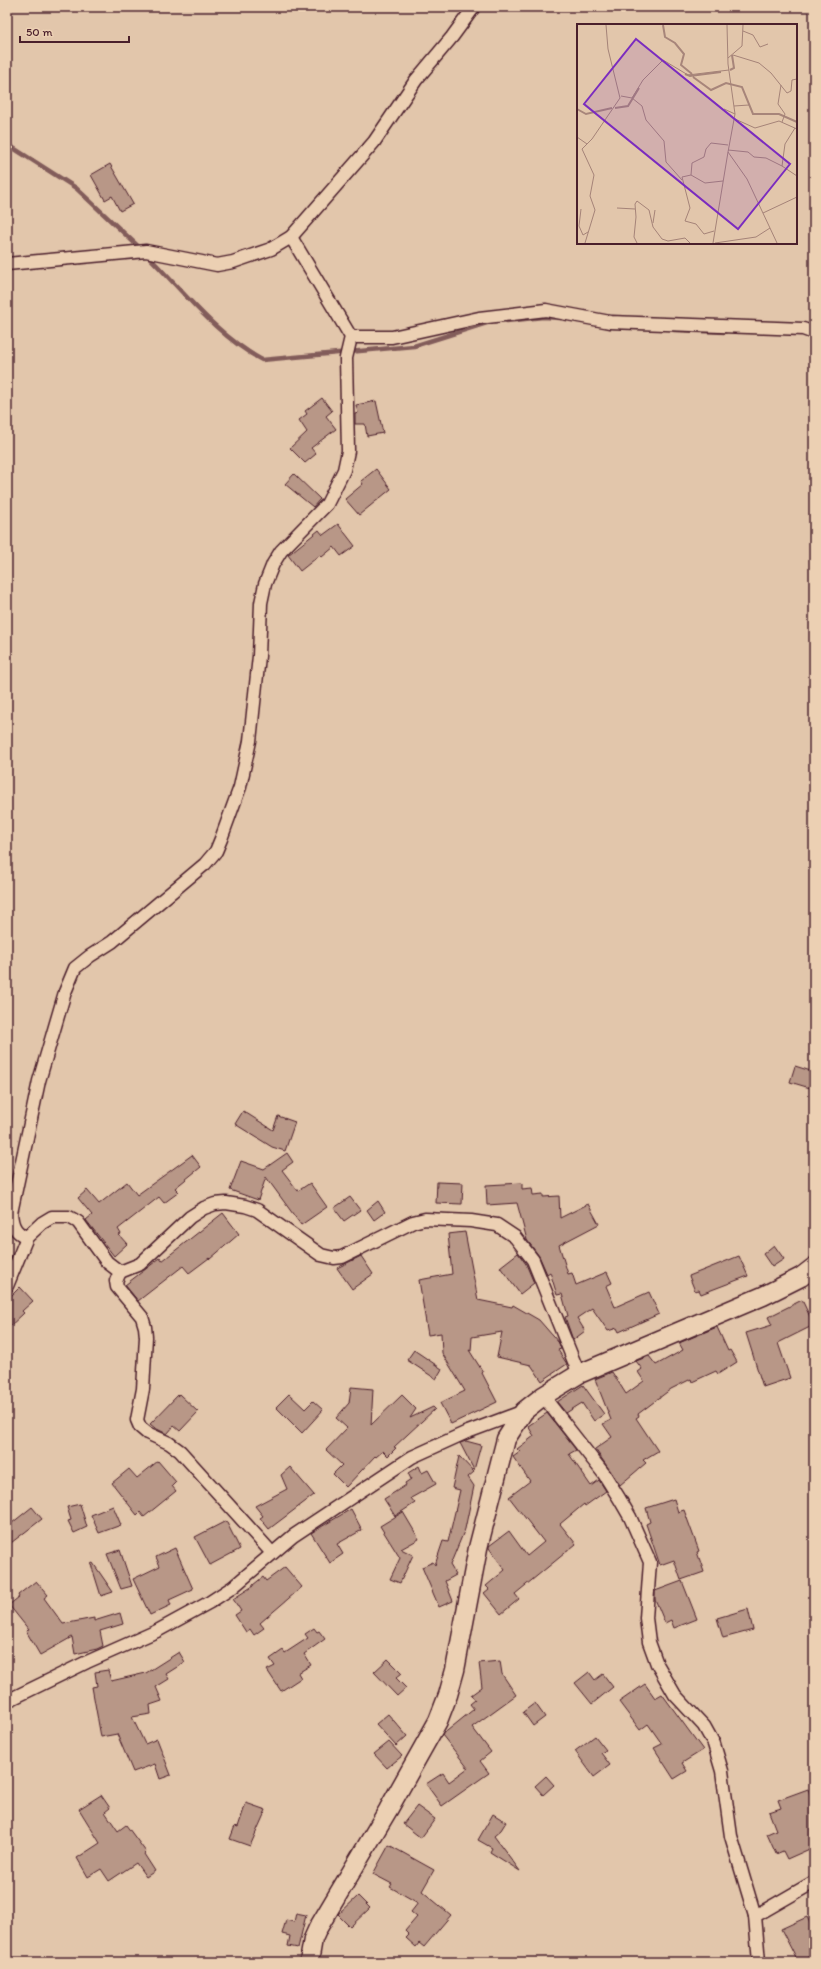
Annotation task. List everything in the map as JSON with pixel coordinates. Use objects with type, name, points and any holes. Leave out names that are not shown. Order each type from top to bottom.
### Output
[{"type":"main road","points":[[309,1962],[313,1939],[321,1922],[388,1810],[438,1721],[455,1670],[478,1548],[506,1439],[524,1411],[543,1396],[579,1374],[763,1296],[814,1267]]},
{"type":"street","points":[[7,264],[146,252],[216,265],[233,262],[271,249],[291,237],[374,142],[416,80],[452,38],[474,7]]},
{"type":"street","points":[[28,1237],[22,1235],[14,1228],[12,1213],[39,1081],[64,992],[75,968],[112,942],[206,864],[216,851],[240,787],[250,741],[259,656],[261,603],[265,584],[273,564],[281,551],[327,504],[344,470],[348,451],[346,358],[350,337],[291,237]]},
{"type":"street","points":[[350,337],[392,336],[479,318],[546,310],[610,322],[803,329],[814,332]]},
{"type":"street","points":[[272,1553],[180,1451],[147,1433],[140,1427],[137,1420],[143,1389],[146,1336],[145,1326],[142,1317],[117,1287],[116,1281],[120,1272],[140,1264],[190,1217],[215,1204],[245,1206],[256,1210],[321,1255],[334,1258],[342,1257],[355,1252],[413,1222],[437,1219],[497,1225],[515,1237],[533,1260],[579,1374]]},
{"type":"street","points":[[7,1286],[28,1237],[42,1223],[52,1217],[69,1217],[78,1222],[107,1262],[120,1272]]},
{"type":"street","points":[[543,1396],[604,1474],[616,1492],[630,1517],[650,1562],[646,1618],[649,1642],[657,1664],[675,1695],[704,1726],[714,1744],[722,1771],[731,1836],[755,1916],[759,1962]]},
{"type":"street","points":[[7,1701],[87,1662],[157,1631],[210,1602],[233,1587],[293,1536],[412,1457],[465,1433],[524,1411]]},
{"type":"street","points":[[755,1916],[814,1882]]},
{"type":"building","points":[[110,164],[133,204],[120,211],[112,196],[105,200],[91,175]]},
{"type":"building","points":[[322,398],[332,411],[326,416],[336,429],[311,448],[316,454],[305,463],[290,448],[307,432],[299,420],[307,414],[305,411]]},
{"type":"building","points":[[376,401],[383,433],[367,436],[365,424],[355,424],[355,414],[358,413],[356,405]]},
{"type":"building","points":[[376,469],[391,489],[359,515],[345,499],[363,484],[361,481]]},
{"type":"building","points":[[294,474],[320,499],[313,507],[285,484]]},
{"type":"building","points":[[338,524],[355,546],[341,556],[334,547],[322,557],[320,555],[300,571],[288,555],[319,530],[323,535]]},
{"type":"building","points":[[795,1066],[814,1072],[810,1088],[790,1082]]},
{"type":"building","points":[[243,1111],[273,1130],[278,1116],[295,1122],[285,1151],[272,1147],[235,1124]]},
{"type":"building","points":[[287,1153],[293,1162],[282,1170],[298,1191],[310,1183],[327,1207],[301,1225],[266,1177],[258,1200],[230,1190],[241,1161],[264,1169]]},
{"type":"building","points":[[192,1155],[201,1167],[175,1188],[179,1192],[164,1203],[159,1197],[118,1229],[121,1234],[119,1235],[127,1244],[114,1256],[86,1220],[92,1215],[78,1198],[87,1190],[99,1204],[127,1182],[137,1195]]},
{"type":"building","points":[[437,1182],[463,1183],[462,1204],[436,1203]]},
{"type":"building","points":[[522,1183],[522,1189],[532,1188],[533,1195],[543,1194],[543,1197],[559,1196],[560,1218],[588,1204],[599,1224],[559,1245],[568,1274],[572,1273],[576,1285],[607,1272],[612,1283],[606,1286],[615,1307],[649,1292],[659,1314],[619,1332],[617,1328],[608,1331],[592,1308],[577,1318],[585,1331],[573,1340],[565,1317],[568,1316],[562,1294],[557,1295],[550,1272],[547,1274],[539,1256],[527,1240],[517,1203],[487,1205],[486,1185]]},
{"type":"building","points":[[350,1197],[360,1210],[344,1221],[334,1208]]},
{"type":"building","points":[[378,1201],[385,1212],[374,1220],[367,1210]]},
{"type":"building","points":[[223,1213],[239,1234],[210,1259],[209,1258],[189,1273],[183,1266],[138,1301],[125,1285],[160,1258],[162,1261]]},
{"type":"building","points":[[465,1232],[478,1300],[512,1307],[513,1305],[539,1320],[559,1343],[561,1349],[558,1350],[567,1364],[542,1381],[531,1365],[497,1357],[502,1332],[472,1337],[471,1351],[469,1350],[483,1372],[482,1373],[497,1402],[451,1424],[440,1403],[465,1391],[442,1353],[441,1333],[428,1335],[419,1280],[452,1274],[448,1234]]},
{"type":"building","points":[[774,1245],[784,1259],[772,1267],[763,1254]]},
{"type":"building","points":[[518,1253],[526,1264],[534,1283],[520,1294],[500,1267]]},
{"type":"building","points":[[361,1256],[373,1274],[352,1289],[337,1268]]},
{"type":"building","points":[[739,1256],[748,1276],[701,1294],[699,1290],[695,1291],[689,1276]]},
{"type":"building","points":[[20,1287],[33,1301],[22,1311],[24,1313],[7,1329],[7,1300]]},
{"type":"building","points":[[802,1300],[814,1325],[778,1343],[790,1378],[763,1387],[746,1333],[772,1325],[768,1317]]},
{"type":"building","points":[[717,1327],[728,1351],[730,1350],[737,1362],[718,1374],[716,1371],[692,1382],[691,1379],[671,1389],[638,1414],[639,1416],[636,1418],[658,1451],[643,1460],[646,1463],[620,1485],[595,1449],[612,1437],[603,1424],[611,1420],[595,1379],[612,1372],[626,1394],[644,1381],[638,1372],[642,1369],[636,1361],[649,1356],[656,1365],[683,1350],[679,1343]]},
{"type":"building","points":[[414,1350],[442,1369],[436,1379],[407,1360]]},
{"type":"building","points":[[583,1385],[604,1414],[594,1421],[582,1403],[566,1413],[557,1402]]},
{"type":"building","points":[[351,1387],[373,1389],[371,1425],[402,1395],[416,1409],[410,1418],[433,1407],[435,1409],[394,1447],[396,1448],[388,1456],[383,1451],[376,1457],[375,1456],[346,1487],[333,1474],[342,1465],[326,1450],[347,1428],[336,1418],[349,1403]]},
{"type":"building","points":[[179,1394],[198,1412],[180,1431],[174,1426],[167,1434],[150,1424]]},
{"type":"building","points":[[289,1394],[305,1409],[313,1401],[323,1410],[302,1433],[276,1407]]},
{"type":"building","points":[[547,1413],[576,1450],[569,1454],[591,1486],[599,1480],[606,1491],[585,1506],[584,1504],[560,1524],[576,1544],[515,1594],[519,1599],[501,1614],[484,1593],[489,1589],[486,1586],[505,1570],[489,1546],[509,1531],[527,1556],[544,1542],[509,1497],[530,1481],[513,1457],[520,1452],[517,1449],[534,1436],[528,1426]]},
{"type":"building","points":[[466,1441],[481,1445],[474,1470],[460,1443]]},
{"type":"building","points":[[459,1456],[474,1472],[468,1477],[474,1486],[465,1529],[450,1565],[456,1575],[445,1581],[453,1601],[439,1607],[422,1567],[433,1562],[435,1565],[443,1541],[448,1542],[460,1490],[452,1488]]},
{"type":"building","points":[[158,1461],[176,1482],[172,1486],[176,1491],[144,1517],[140,1512],[137,1515],[112,1483],[129,1469],[137,1478]]},
{"type":"building","points":[[419,1466],[422,1473],[428,1470],[436,1484],[411,1498],[415,1503],[395,1516],[384,1499],[406,1485],[405,1483],[411,1479],[408,1473]]},
{"type":"building","points":[[290,1467],[314,1495],[269,1529],[260,1518],[263,1516],[255,1506],[287,1489],[281,1475]]},
{"type":"building","points":[[674,1499],[678,1512],[684,1510],[699,1551],[697,1552],[704,1572],[681,1580],[674,1560],[660,1565],[646,1524],[650,1522],[646,1508]]},
{"type":"building","points":[[80,1504],[87,1527],[74,1533],[68,1521],[71,1520],[67,1507]]},
{"type":"building","points":[[113,1506],[121,1525],[99,1533],[91,1515]]},
{"type":"building","points":[[32,1507],[42,1519],[7,1546],[7,1527]]},
{"type":"building","points":[[351,1509],[362,1530],[337,1544],[343,1554],[330,1563],[311,1533]]},
{"type":"building","points":[[403,1512],[419,1539],[401,1549],[413,1555],[400,1583],[390,1579],[400,1558],[380,1526]]},
{"type":"building","points":[[226,1521],[240,1549],[210,1565],[195,1537]]},
{"type":"building","points":[[175,1548],[193,1589],[169,1600],[171,1605],[150,1615],[133,1579],[160,1566],[156,1557]]},
{"type":"building","points":[[120,1550],[132,1586],[121,1589],[107,1554]]},
{"type":"building","points":[[93,1563],[113,1592],[101,1596],[91,1564]]},
{"type":"building","points":[[285,1567],[302,1587],[260,1623],[264,1628],[254,1635],[250,1629],[246,1632],[235,1615],[241,1611],[233,1599],[253,1586],[263,1577],[266,1581]]},
{"type":"building","points":[[36,1581],[48,1595],[44,1598],[63,1624],[94,1618],[94,1621],[120,1613],[123,1624],[100,1631],[103,1646],[97,1649],[75,1654],[72,1637],[40,1655],[26,1631],[29,1630],[9,1605],[19,1597],[18,1595]]},
{"type":"building","points":[[682,1581],[697,1619],[674,1628],[671,1620],[665,1623],[655,1599],[655,1591]]},
{"type":"building","points":[[748,1609],[753,1630],[723,1638],[717,1618]]},
{"type":"building","points":[[314,1628],[317,1632],[319,1631],[325,1639],[304,1654],[311,1665],[298,1673],[301,1678],[281,1691],[267,1670],[275,1666],[270,1659],[283,1650],[285,1653],[308,1638],[305,1634]]},
{"type":"building","points":[[179,1652],[185,1662],[166,1674],[169,1679],[156,1687],[162,1701],[150,1705],[151,1714],[132,1717],[145,1744],[157,1739],[171,1775],[160,1779],[155,1764],[133,1772],[117,1734],[101,1737],[92,1687],[97,1686],[95,1672],[108,1670],[111,1681],[146,1673]]},
{"type":"building","points":[[388,1659],[402,1673],[396,1678],[406,1688],[397,1696],[374,1672]]},
{"type":"building","points":[[500,1661],[502,1674],[516,1695],[472,1727],[491,1752],[480,1761],[489,1773],[442,1806],[426,1784],[443,1773],[449,1782],[468,1768],[442,1735],[474,1709],[470,1704],[475,1700],[471,1695],[482,1687],[479,1663]]},
{"type":"building","points":[[589,1672],[595,1680],[603,1674],[613,1687],[592,1704],[575,1683]]},
{"type":"building","points":[[645,1684],[655,1698],[662,1694],[703,1750],[682,1763],[687,1771],[674,1779],[654,1748],[662,1744],[648,1724],[640,1730],[619,1702]]},
{"type":"building","points":[[535,1703],[545,1717],[533,1726],[523,1712]]},
{"type":"building","points":[[388,1714],[407,1736],[396,1746],[376,1724]]},
{"type":"building","points":[[595,1736],[606,1750],[601,1753],[610,1765],[594,1777],[575,1751]]},
{"type":"building","points":[[389,1742],[402,1756],[387,1768],[374,1754]]},
{"type":"building","points":[[546,1776],[554,1785],[543,1795],[535,1786]]},
{"type":"building","points":[[808,1789],[814,1804],[814,1847],[787,1859],[783,1851],[776,1854],[767,1834],[776,1830],[769,1812],[781,1808],[778,1800]]},
{"type":"building","points":[[101,1795],[110,1808],[105,1812],[118,1831],[126,1825],[146,1852],[144,1854],[155,1871],[146,1877],[136,1863],[109,1881],[101,1869],[88,1877],[77,1858],[100,1843],[79,1809]]},
{"type":"building","points":[[246,1803],[266,1810],[250,1846],[230,1839],[235,1826],[238,1827]]},
{"type":"building","points":[[417,1806],[435,1819],[421,1838],[403,1824]]},
{"type":"building","points":[[493,1814],[506,1822],[501,1830],[494,1836],[520,1871],[490,1852],[492,1848],[478,1840]]},
{"type":"building","points":[[389,1845],[434,1870],[422,1891],[451,1915],[424,1947],[419,1943],[416,1947],[406,1938],[409,1935],[405,1931],[417,1917],[411,1912],[418,1903],[390,1887],[392,1884],[373,1874]]},
{"type":"building","points":[[358,1896],[370,1908],[350,1927],[338,1915]]},
{"type":"building","points":[[296,1913],[306,1915],[298,1948],[288,1946],[290,1936],[282,1934],[286,1920],[294,1922]]},
{"type":"building","points":[[807,1917],[814,1931],[814,1962],[798,1962],[781,1929]]},
{"type":"waterway","points":[[7,144],[76,188],[142,250]]},
{"type":"waterway","points":[[147,255],[215,325],[245,350],[262,360],[414,346],[490,322]]},
{"type":"waterway","points":[[507,321],[543,317],[561,318]]},
{"type":"waterway","points":[[674,330],[725,332]]}]
